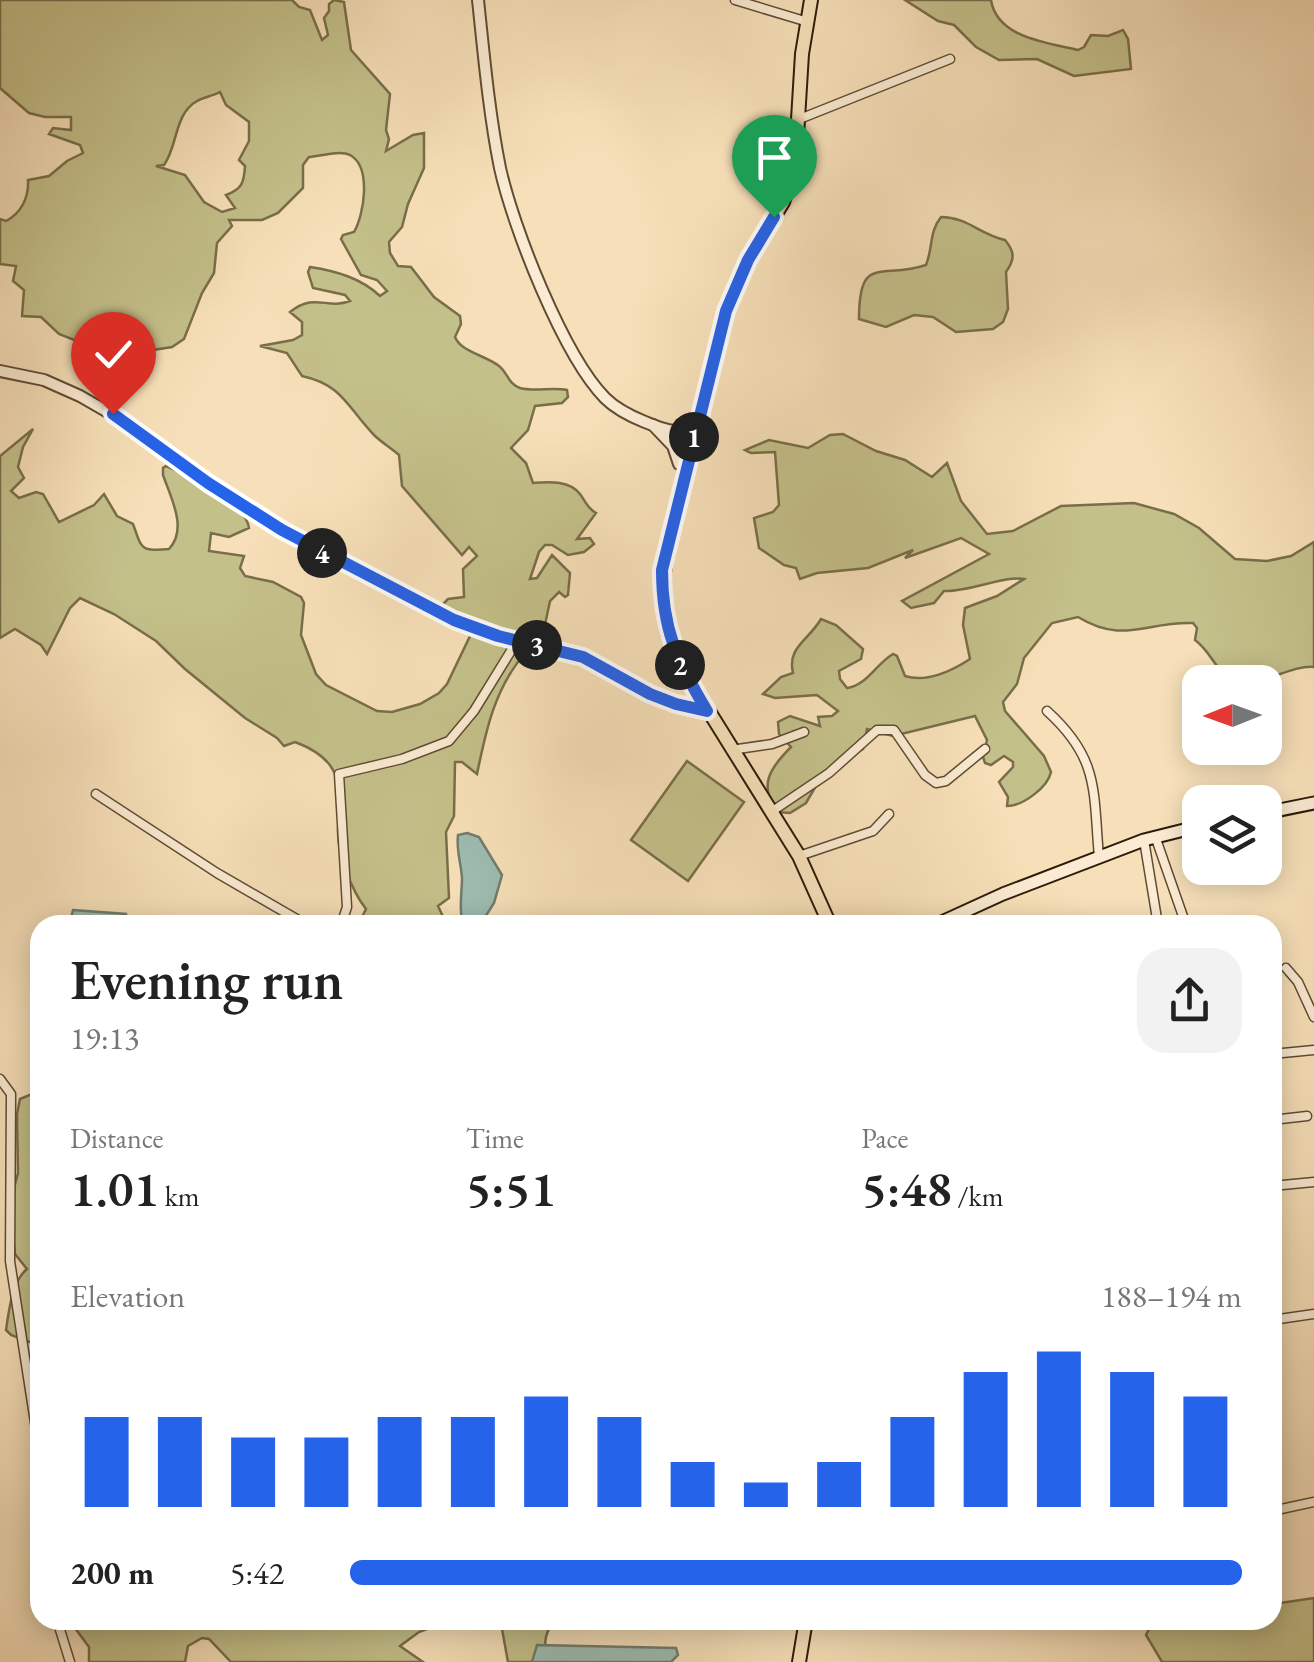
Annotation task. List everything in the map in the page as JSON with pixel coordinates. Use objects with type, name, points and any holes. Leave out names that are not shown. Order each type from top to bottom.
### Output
[{"type":"main road","points":[[811,0],[795,168],[790,187],[737,284],[686,446],[665,526],[662,604],[682,668],[799,856],[826,915]]},
{"type":"main road","points":[[1282,810],[1314,803]]},
{"type":"main road","points":[[958,915],[1099,857],[1182,830]]},
{"type":"main road","points":[[799,1662],[804,1630]]},
{"type":"street","points":[[478,0],[501,170],[530,262],[560,324],[602,395],[624,412],[680,432],[686,446],[673,446],[652,424]]},
{"type":"street","points":[[736,0],[808,22]]},
{"type":"street","points":[[798,120],[950,60]]},
{"type":"street","points":[[0,371],[44,380],[80,396],[208,483],[323,554],[464,624],[583,657],[650,694],[707,711]]},
{"type":"street","points":[[344,915],[339,774],[402,759],[449,740],[474,711],[517,641]]},
{"type":"street","points":[[1047,710],[1070,733],[1090,766],[1099,857]]},
{"type":"street","points":[[770,813],[828,773],[877,730],[894,730],[925,774],[936,783],[946,781],[985,749]]},
{"type":"street","points":[[732,750],[772,744],[804,732]]},
{"type":"street","points":[[96,794],[289,915]]},
{"type":"street","points":[[799,856],[873,830],[888,814]]},
{"type":"street","points":[[1150,838],[1157,915]]},
{"type":"street","points":[[1150,838],[1182,915]]},
{"type":"street","points":[[1286,968],[1298,982],[1314,1016]]},
{"type":"street","points":[[1282,1053],[1314,1050]]},
{"type":"street","points":[[0,1079],[11,1094],[10,1261],[30,1390]]},
{"type":"street","points":[[1282,1119],[1307,1116]]},
{"type":"street","points":[[1282,1185],[1314,1182]]},
{"type":"street","points":[[1282,1319],[1314,1314]]},
{"type":"street","points":[[1282,1509],[1314,1502]]},
{"type":"street","points":[[60,1630],[70,1662]]},
{"type":"shaded area","points":[[0,0],[292,0],[310,10],[322,40],[328,35],[324,18],[329,4],[334,0],[344,2],[351,50],[390,94],[386,151],[424,133],[424,168],[402,227],[389,242],[390,253],[398,266],[411,267],[434,297],[460,316],[455,337],[462,346],[499,366],[520,388],[567,390],[568,397],[562,403],[535,406],[528,430],[511,448],[526,463],[533,483],[565,484],[580,494],[596,513],[577,539],[590,538],[594,544],[584,552],[568,555],[552,545],[545,545],[539,552],[530,579],[537,578],[552,555],[570,573],[568,595],[559,592],[550,601],[543,634],[521,644],[526,652],[499,694],[477,774],[462,762],[455,762],[454,816],[446,832],[449,898],[438,906],[442,915],[363,915],[366,909],[342,859],[338,838],[341,793],[330,765],[316,752],[295,742],[284,746],[185,669],[156,641],[114,614],[80,598],[70,608],[47,654],[41,645],[15,629],[0,638],[0,456],[33,429],[18,467],[24,478],[11,491],[19,498],[36,492],[43,494],[59,522],[94,505],[104,494],[117,516],[133,524],[143,547],[169,549],[175,541],[178,523],[163,475],[166,466],[215,492],[246,519],[249,528],[229,537],[211,533],[209,551],[244,556],[240,568],[245,576],[273,582],[301,597],[301,635],[316,674],[326,685],[377,711],[392,712],[420,704],[447,684],[470,636],[446,615],[443,604],[448,599],[464,597],[463,569],[477,556],[469,547],[462,555],[402,486],[399,455],[374,435],[336,391],[302,376],[287,353],[260,346],[302,335],[302,322],[290,312],[299,306],[350,301],[345,295],[313,288],[310,267],[348,276],[380,296],[387,291],[377,280],[361,275],[341,239],[354,232],[361,214],[364,180],[357,161],[341,153],[309,157],[303,165],[303,188],[278,213],[262,220],[229,220],[232,226],[217,243],[214,273],[184,339],[172,347],[153,350],[133,363],[117,364],[91,357],[77,341],[59,334],[41,317],[22,316],[24,290],[13,281],[16,266],[0,264],[0,219],[6,221],[20,209],[28,180],[49,176],[83,153],[80,145],[49,134],[53,128],[71,130],[71,117],[29,113],[0,88]],"holes":[[[220,92],[226,105],[249,122],[249,141],[239,160],[245,166],[243,181],[226,195],[235,208],[222,212],[204,202],[185,175],[156,166],[164,165],[184,114],[200,100]]]},
{"type":"shaded area","points":[[905,0],[991,0],[995,13],[1013,31],[1078,50],[1091,35],[1108,36],[1123,30],[1128,39],[1131,69],[1074,76],[1037,59],[999,60],[976,47],[954,25],[938,21]]},
{"type":"shaded area","points":[[941,217],[959,220],[1005,240],[1011,248],[1013,256],[1006,272],[1008,309],[1003,322],[993,329],[956,332],[933,317],[914,315],[886,327],[859,319],[860,298],[868,277],[926,265]]},
{"type":"shaded area","points":[[843,434],[905,460],[932,477],[947,463],[961,501],[987,534],[1013,531],[1061,506],[1134,503],[1174,514],[1199,528],[1235,559],[1267,561],[1291,556],[1314,542],[1314,667],[1282,673],[1282,665],[1216,665],[1195,640],[1197,628],[1193,623],[1122,631],[1078,617],[1052,623],[1024,658],[1017,684],[1003,702],[1005,711],[1044,756],[1051,772],[1034,795],[1007,806],[1008,797],[999,782],[1013,762],[1004,756],[991,765],[985,763],[987,740],[975,716],[893,736],[867,729],[863,749],[824,772],[806,803],[790,813],[777,812],[768,793],[769,777],[791,747],[779,734],[778,722],[790,716],[820,726],[818,717],[832,716],[838,711],[817,695],[775,698],[763,694],[781,677],[793,673],[796,650],[821,619],[836,625],[863,649],[861,659],[839,671],[847,688],[860,683],[893,654],[905,676],[930,677],[970,659],[963,625],[965,608],[997,596],[1024,579],[944,591],[934,603],[911,608],[902,601],[989,554],[961,538],[905,558],[913,550],[868,568],[817,573],[800,579],[796,568],[784,565],[759,548],[754,518],[773,512],[779,505],[775,452],[745,450],[769,440],[808,448],[830,435]]},
{"type":"shaded area","points":[[687,761],[744,802],[688,881],[631,840]]},
{"type":"shaded area","points":[[30,1095],[30,1342],[6,1330],[15,1288],[27,1269],[15,1254],[10,1203],[18,1173],[20,1099]]},
{"type":"shaded area","points":[[1314,1598],[1314,1662],[1162,1662],[1146,1635],[1149,1630],[1282,1630],[1282,1603]]},
{"type":"shaded area","points":[[76,1630],[424,1630],[400,1646],[423,1662],[231,1662],[209,1639],[202,1638],[188,1646],[185,1662],[89,1662],[89,1647]]},
{"type":"shaded area","points":[[502,1630],[548,1630],[546,1656],[557,1662],[508,1662]]},
{"type":"water","points":[[458,835],[479,837],[502,875],[486,915],[461,915]]},
{"type":"water","points":[[73,910],[126,915],[72,915]]},
{"type":"water","points":[[537,1645],[676,1648],[678,1655],[671,1662],[532,1662]]},
{"type":"route","points":[[113,414],[208,483],[282,530],[454,620],[498,636],[583,657],[650,694],[707,711],[673,650],[662,604],[662,570],[726,311],[748,260],[774,217]]}]
